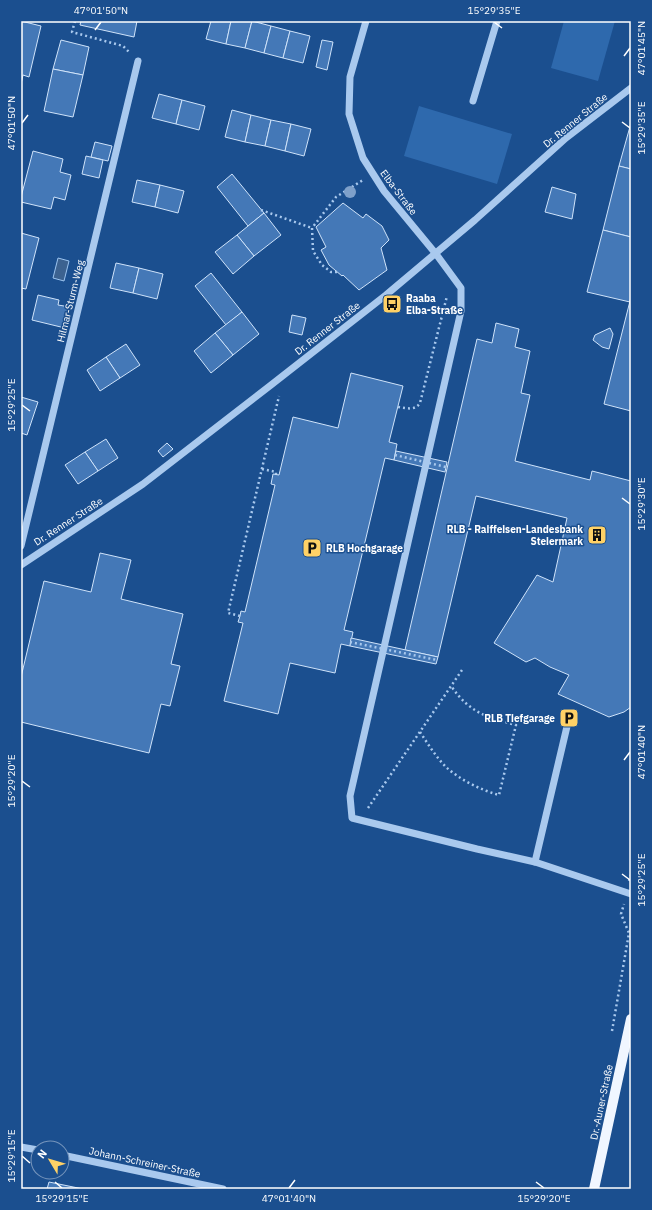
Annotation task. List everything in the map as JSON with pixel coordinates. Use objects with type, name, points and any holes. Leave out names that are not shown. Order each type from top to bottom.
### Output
[{"type":"main road","name":"Dr.-Auner-Straße","points":[[594,1189],[631,1019]]},
{"type":"street","name":"Elba-Straße","points":[[360,820],[352,818],[350,796],[461,312],[461,288],[436,254],[384,191],[363,158],[350,114],[350,77],[366,21]]},
{"type":"street","points":[[473,101],[497,21]]},
{"type":"street","name":"Hilmar-Sturm-Weg","points":[[21,546],[138,61]]},
{"type":"street","name":"Dr. Renner Straße","points":[[21,565],[143,484],[284,376],[436,254],[566,138],[631,88]]},
{"type":"street","points":[[535,862],[569,718]]},
{"type":"street","points":[[360,820],[535,862],[631,894]]},
{"type":"street","name":"Johann-Schreiner-Straße","points":[[70,1157],[223,1189]]},
{"type":"path","points":[[75,21],[72,32],[123,46],[138,61]]},
{"type":"path","points":[[337,272],[331,272],[322,265],[313,251],[312,228],[336,197],[363,180]]},
{"type":"path","points":[[261,210],[312,228]]},
{"type":"path","points":[[398,407],[411,409],[417,407],[420,403],[452,276]]},
{"type":"path","points":[[240,616],[228,613],[284,376]]},
{"type":"path","points":[[394,455],[446,467]]},
{"type":"path","points":[[262,469],[276,472],[276,474]]},
{"type":"path","points":[[350,642],[437,660]]},
{"type":"path","points":[[360,820],[462,670]]},
{"type":"path","points":[[420,732],[432,750],[447,768],[469,783],[486,792],[498,795],[516,725],[490,718],[477,712],[459,697],[451,686]]},
{"type":"path","points":[[629,880],[631,875]]},
{"type":"path","points":[[611,1036],[629,934],[621,914],[624,903]]},
{"type":"shaded area","points":[[564,21],[615,21],[598,81],[551,68]]},
{"type":"shaded area","points":[[419,106],[512,134],[497,184],[404,156]]},
{"type":"shaded area","points":[[58,258],[69,261],[64,281],[53,278]]},
{"type":"building","points":[[21,21],[41,26],[29,77],[23,75],[21,84]]},
{"type":"building","points":[[81,21],[137,21],[134,37],[80,25]]},
{"type":"building","points":[[211,21],[231,21],[226,44],[206,39]]},
{"type":"building","points":[[231,21],[252,21],[245,48],[226,44]]},
{"type":"building","points":[[252,21],[271,26],[264,53],[245,48]]},
{"type":"building","points":[[271,26],[290,31],[283,58],[264,53]]},
{"type":"building","points":[[290,31],[310,36],[303,63],[283,58]]},
{"type":"building","points":[[61,40],[89,47],[83,75],[53,69]]},
{"type":"building","points":[[322,40],[333,42],[327,70],[316,67]]},
{"type":"building","points":[[53,69],[83,75],[73,117],[44,111]]},
{"type":"building","points":[[159,94],[182,100],[176,124],[152,118]]},
{"type":"building","points":[[182,100],[205,106],[199,130],[176,124]]},
{"type":"building","points":[[232,110],[251,115],[245,142],[225,137]]},
{"type":"building","points":[[251,115],[271,120],[265,146],[245,142]]},
{"type":"building","points":[[271,120],[291,124],[285,151],[265,146]]},
{"type":"building","points":[[631,123],[631,169],[619,166]]},
{"type":"building","points":[[291,124],[311,129],[304,156],[285,151]]},
{"type":"building","points":[[95,142],[112,146],[108,161],[91,157]]},
{"type":"building","points":[[33,151],[63,159],[60,172],[71,175],[65,200],[54,197],[51,209],[21,202]]},
{"type":"building","points":[[86,156],[103,160],[99,178],[82,174]]},
{"type":"building","points":[[619,166],[631,169],[631,237],[603,230]]},
{"type":"building","points":[[232,174],[264,213],[248,226],[217,187]]},
{"type":"building","points":[[137,180],[160,185],[155,207],[132,202]]},
{"type":"building","points":[[160,185],[184,191],[178,213],[155,207]]},
{"type":"building","points":[[552,187],[576,194],[572,219],[545,212]]},
{"type":"building","points":[[343,203],[363,218],[366,214],[382,226],[389,240],[381,248],[387,270],[359,290],[343,275],[342,276],[329,265],[321,250],[326,247],[316,227]]},
{"type":"building","points":[[264,213],[281,235],[254,256],[237,235]]},
{"type":"building","points":[[603,230],[631,237],[630,302],[587,292]]},
{"type":"building","points":[[21,233],[39,238],[26,289],[21,288]]},
{"type":"building","points":[[237,235],[254,256],[233,274],[215,252]]},
{"type":"building","points":[[116,263],[139,268],[133,293],[110,288]]},
{"type":"building","points":[[139,268],[163,274],[157,299],[133,293]]},
{"type":"building","points":[[211,273],[242,312],[226,325],[195,286]]},
{"type":"building","points":[[38,295],[59,300],[58,305],[70,307],[65,328],[32,320]]},
{"type":"building","points":[[631,297],[631,411],[604,404]]},
{"type":"building","points":[[242,312],[259,334],[233,355],[215,333]]},
{"type":"building","points":[[292,315],[306,318],[302,335],[289,332]]},
{"type":"building","name":"RLB - Raiffeisen-Landesbank Steiermark","points":[[496,323],[519,329],[515,347],[530,351],[521,393],[530,395],[515,461],[590,480],[592,471],[631,481],[631,707],[624,712],[609,717],[558,694],[569,675],[550,667],[535,658],[526,662],[494,643],[537,575],[553,582],[567,518],[476,496],[438,657],[405,650],[477,339],[492,343]]},
{"type":"building","points":[[610,328],[613,334],[609,349],[602,347],[593,340],[595,335]]},
{"type":"building","points":[[215,333],[233,355],[211,373],[194,351]]},
{"type":"building","points":[[126,344],[140,365],[120,378],[106,357]]},
{"type":"building","points":[[106,357],[120,378],[100,391],[87,370]]},
{"type":"building","name":"RLB Hochgarage","points":[[351,373],[403,386],[389,442],[397,444],[394,460],[385,458],[344,630],[353,632],[350,646],[341,644],[335,673],[290,663],[278,714],[224,701],[243,623],[238,622],[241,611],[245,612],[275,485],[271,484],[273,474],[279,475],[293,417],[338,428]]},
{"type":"building","points":[[21,397],[38,402],[27,435],[21,433]]},
{"type":"building","points":[[106,439],[118,458],[98,471],[85,452]]},
{"type":"building","points":[[167,443],[173,449],[163,457],[158,451]]},
{"type":"building","points":[[396,451],[447,462],[445,472],[394,460]]},
{"type":"building","points":[[85,452],[98,471],[78,484],[65,465]]},
{"type":"building","points":[[100,553],[131,560],[121,599],[183,614],[171,664],[180,666],[170,706],[161,704],[149,753],[21,722],[21,677],[44,581],[91,592]]},
{"type":"building","points":[[351,638],[438,657],[436,664],[350,646]]},
{"type":"building","points":[[49,1182],[83,1189],[47,1189]]},
{"type":"place","name":"Raaba Elba-Straße","points":[[392,304]]},
{"type":"place","name":"RLB - Raiffeisen-Landesbank Steiermark","points":[[597,535]]},
{"type":"place","name":"RLB Hochgarage","points":[[312,548]]},
{"type":"place","name":"RLB Tiefgarage","points":[[569,718]]}]
